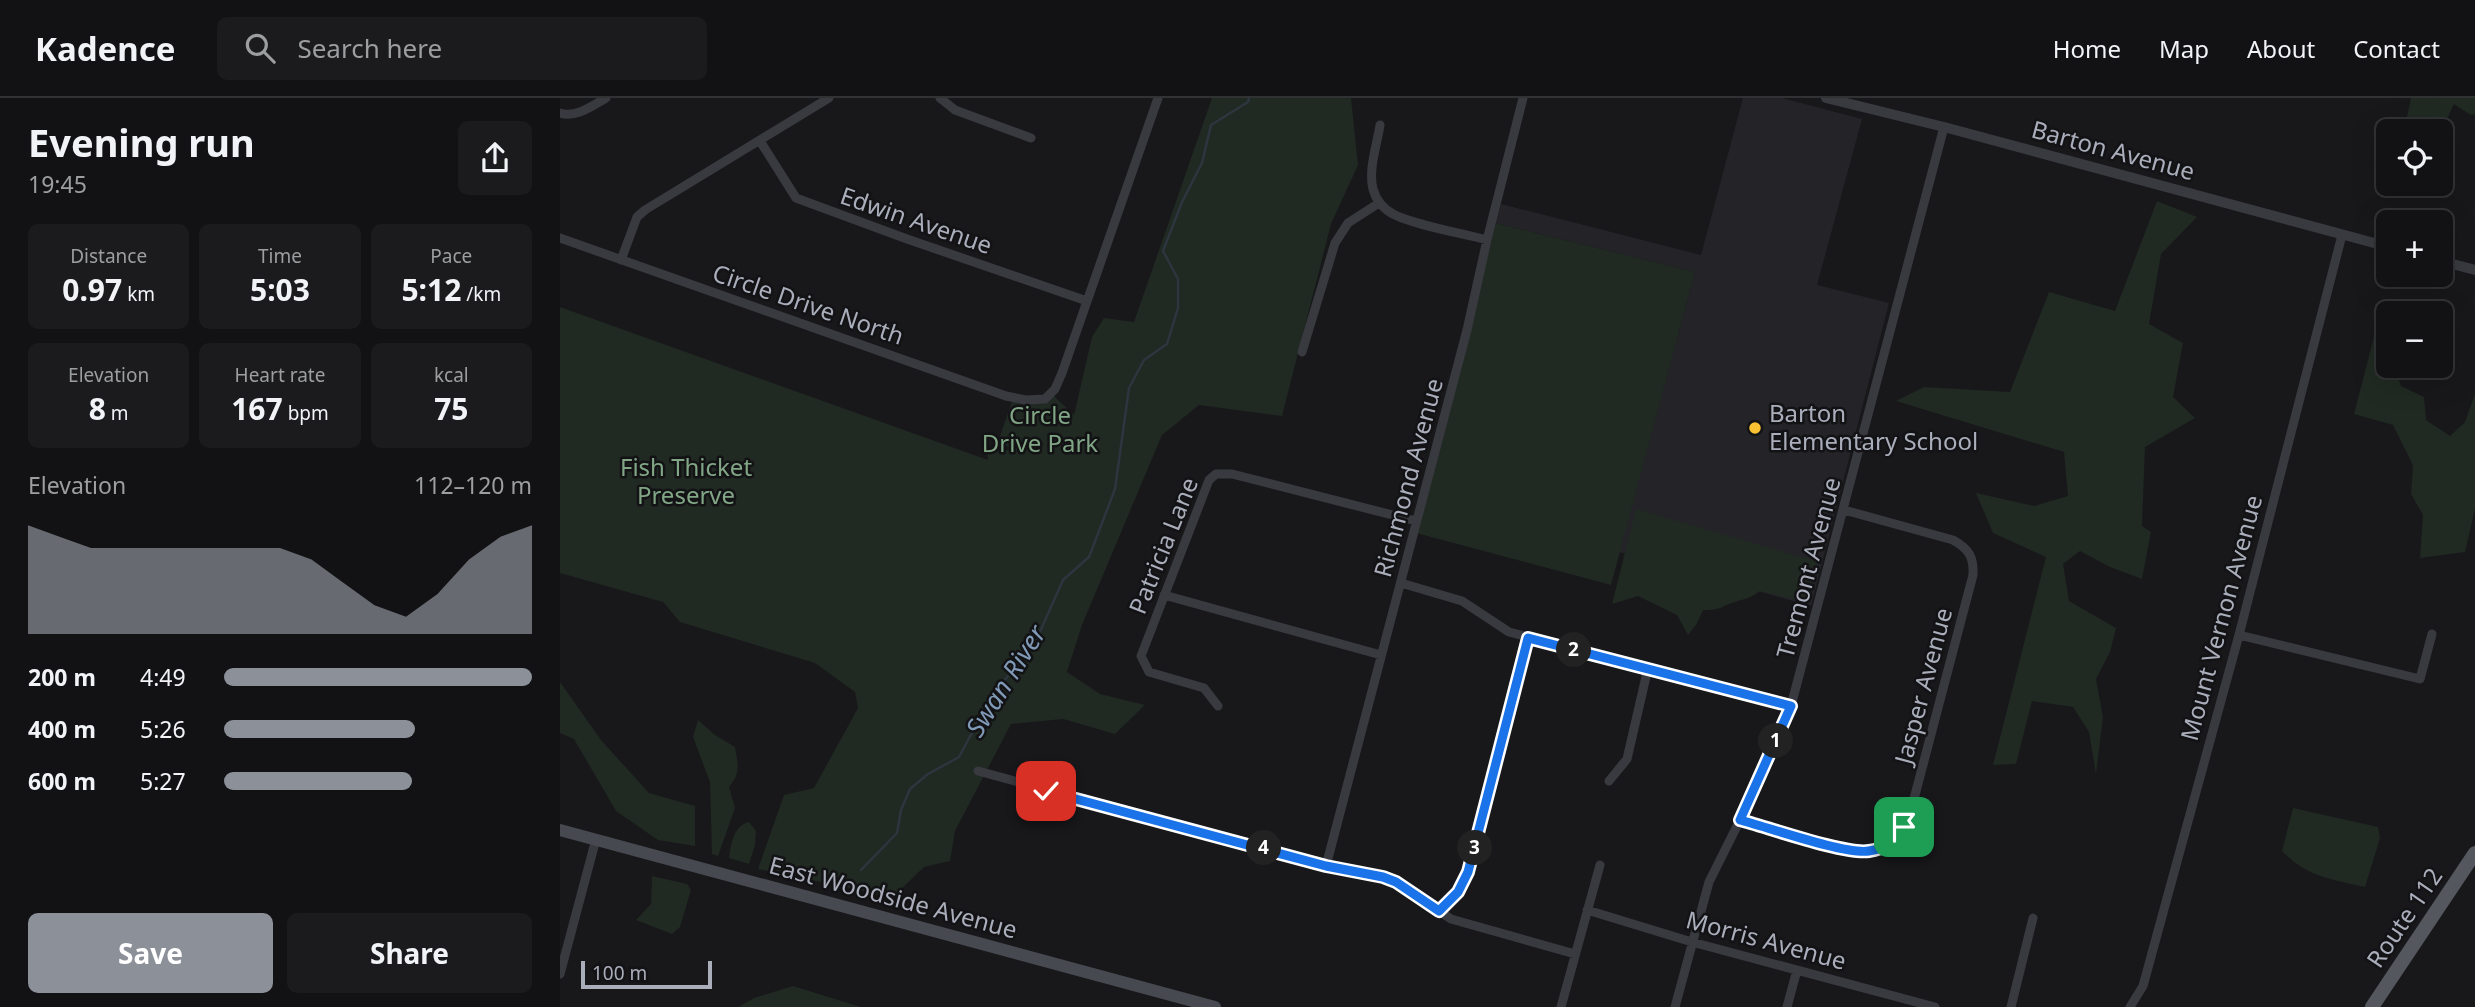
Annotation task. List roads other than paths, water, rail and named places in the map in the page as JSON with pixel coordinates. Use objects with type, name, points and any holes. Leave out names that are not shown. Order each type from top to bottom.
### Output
[{"type":"main road","name":"East Woodside Avenue","points":[[560,830],[1215,1007]]},
{"type":"main road","name":"Route 112","points":[[2372,1007],[2475,853]]},
{"type":"street","points":[[560,113],[577,113],[606,98]]},
{"type":"street","points":[[621,260],[637,217],[645,210],[829,98]]},
{"type":"street","points":[[940,98],[955,110],[1031,138]]},
{"type":"street","points":[[1087,301],[1158,98]]},
{"type":"street","name":"Richmond Avenue","points":[[1326,866],[1467,330],[1523,98]]},
{"type":"street","name":"Barton Avenue","points":[[1826,98],[1944,127],[2376,244]]},
{"type":"street","points":[[1380,125],[1372,172],[1373,189],[1379,203],[1392,214],[1487,240]]},
{"type":"street","name":"Tremont Avenue","points":[[1675,1007],[1709,882],[1791,706],[1944,127]]},
{"type":"street","name":"Edwin Avenue","points":[[760,141],[796,198],[1087,301]]},
{"type":"street","points":[[1301,352],[1335,243],[1348,223],[1379,203]]},
{"type":"street","name":"Mount Vernon Avenue","points":[[2130,1007],[2143,986],[2239,635],[2342,235]]},
{"type":"street","name":"Circle Drive North","points":[[560,239],[1006,396],[1026,400],[1045,399],[1055,389],[1087,301]]},
{"type":"street","points":[[2453,264],[2475,270]]},
{"type":"street","name":"Patricia Lane","points":[[1218,706],[1203,688],[1157,677],[1149,672],[1141,656],[1209,480],[1216,474],[1232,474],[1416,522]]},
{"type":"street","name":"Jasper Avenue","points":[[1740,820],[1849,850],[1868,852],[1895,840],[1910,814],[1973,575],[1972,555],[1964,546],[1953,540],[1844,510]]},
{"type":"street","points":[[1401,583],[1462,601],[1499,628],[1528,638],[1791,706]]},
{"type":"street","points":[[1164,596],[1381,655]]},
{"type":"street","points":[[2239,635],[2420,679],[2432,634]]},
{"type":"street","points":[[1439,911],[1458,892],[1468,872],[1528,638]]},
{"type":"street","points":[[1609,781],[1628,759],[1648,668]]},
{"type":"street","points":[[978,771],[1326,866],[1383,877],[1396,882],[1451,919],[1575,954]]},
{"type":"street","points":[[560,974],[596,839]]},
{"type":"street","points":[[1561,1007],[1600,865]]},
{"type":"street","name":"Morris Avenue","points":[[1587,910],[1692,942],[1935,1007]]},
{"type":"street","points":[[2011,1007],[2033,918]]},
{"type":"street","points":[[1787,1007],[1797,970]]},
{"type":"waterway","name":"Swan River","points":[[861,870],[897,833],[901,810],[910,789],[928,774],[959,757],[991,697],[1035,643],[1063,580],[1089,557],[1115,489],[1129,388],[1144,360],[1167,344],[1178,308],[1178,279],[1163,251],[1182,202],[1202,163],[1211,125],[1248,102],[1249,98]]},
{"type":"place","name":"Barton Elementary School","points":[[1755,428]]},
{"type":"park label","name":"Circle Drive Park","points":[[1040,430]]},
{"type":"park label","name":"Fish Thicket Preserve","points":[[686,482]]}]
